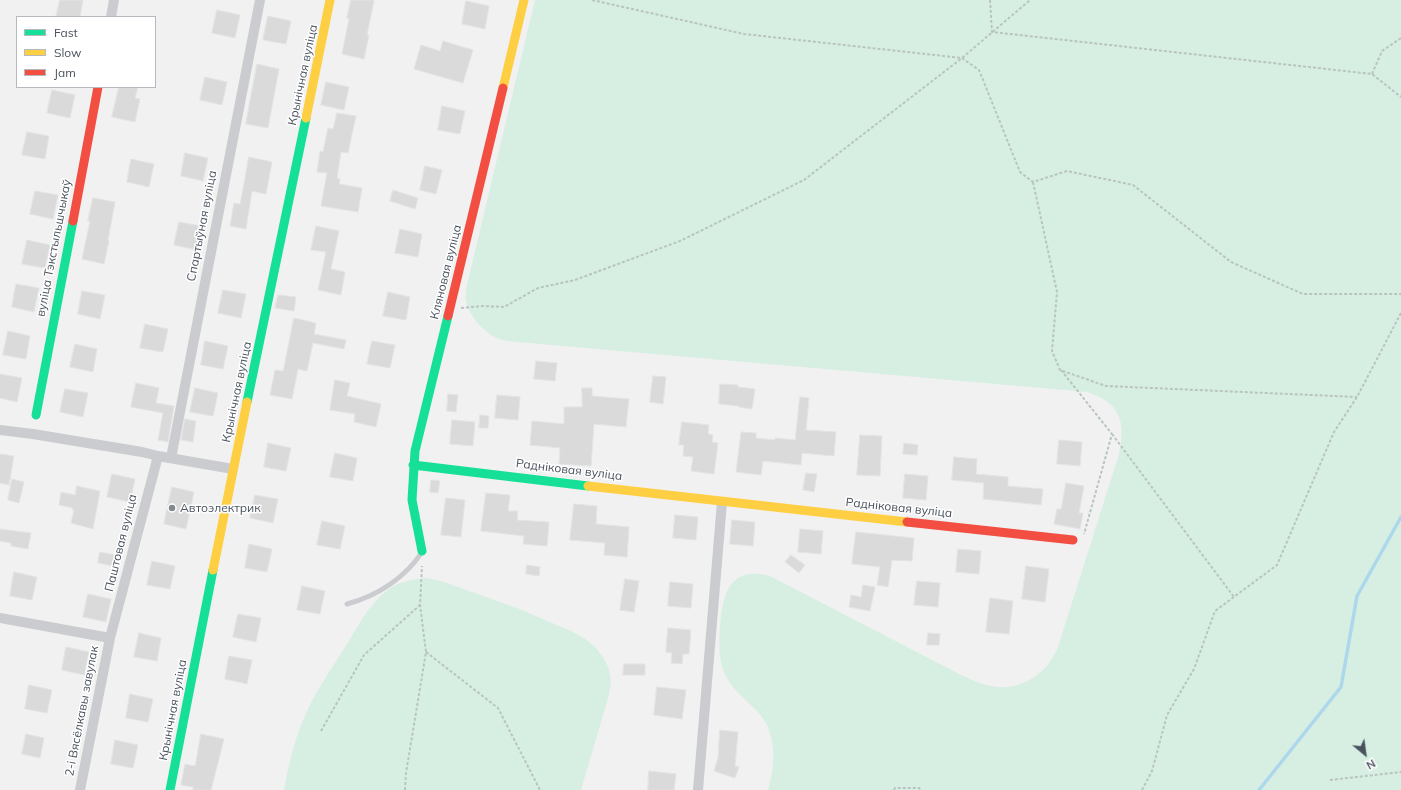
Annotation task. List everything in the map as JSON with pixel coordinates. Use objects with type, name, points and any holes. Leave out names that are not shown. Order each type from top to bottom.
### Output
[{"type":"street","points":[[111,16],[114,0]]},
{"type":"street","name":"Спартыўная вуліца","points":[[171,458],[260,0]]},
{"type":"street","name":"Крынічная вуліца","points":[[170,790],[233,469],[330,0]]},
{"type":"street","name":"Кляновая вуліца","points":[[422,551],[412,500],[415,451],[524,0]]},
{"type":"street","name":"вуліца Тэкстыльшчыкаў","points":[[36,415],[98,88]]},
{"type":"street","points":[[0,430],[34,434],[142,452],[233,469]]},
{"type":"street","name":"Паштовая вуліца","points":[[110,638],[158,456]]},
{"type":"street","name":"Радніковая вуліца","points":[[413,465],[722,502],[1073,540]]},
{"type":"street","points":[[698,790],[722,502]]},
{"type":"street","points":[[0,618],[110,638]]},
{"type":"street","name":"2-і Вясёлкавы завулак","points":[[80,790],[110,638]]},
{"type":"lane","points":[[347,604],[361,600],[402,575],[415,562],[422,551]]},
{"type":"path","points":[[592,0],[744,34],[962,58],[979,70],[1020,172],[1033,182],[1057,292],[1052,351],[1060,370],[1112,434],[1234,597]]},
{"type":"path","points":[[990,0],[992,32]]},
{"type":"path","points":[[449,309],[483,306],[504,307],[538,288],[575,280],[680,241],[804,180],[962,58],[1030,0]]},
{"type":"path","points":[[992,32],[1372,74],[1401,97]]},
{"type":"path","points":[[1372,74],[1382,51],[1401,38]]},
{"type":"path","points":[[1033,182],[1067,171],[1133,186],[1231,262],[1303,294],[1401,294]]},
{"type":"path","points":[[1142,790],[1152,771],[1167,715],[1194,669],[1216,612],[1277,565],[1334,432],[1357,397],[1401,313]]},
{"type":"path","points":[[1060,370],[1106,386],[1357,397]]},
{"type":"path","points":[[1073,540],[1082,540],[1112,434]]},
{"type":"path","points":[[405,790],[406,773],[426,652],[420,605],[422,551]]},
{"type":"path","points":[[321,731],[364,655],[420,605]]},
{"type":"path","points":[[426,652],[498,708],[540,790]]},
{"type":"path","points":[[1330,780],[1401,772]]},
{"type":"path","points":[[894,790],[895,788],[919,788],[921,790]]},
{"type":"green space","points":[[535,0],[1401,0],[1401,790],[768,790],[772,774],[773,758],[771,735],[764,720],[731,685],[722,666],[719,648],[721,616],[726,594],[730,586],[737,579],[745,575],[756,574],[770,576],[963,676],[980,683],[993,686],[1005,687],[1019,684],[1033,678],[1045,668],[1057,650],[1119,454],[1122,432],[1121,423],[1118,415],[1107,401],[1087,392],[517,342],[502,340],[484,330],[479,325],[468,307],[466,300],[466,289]]},
{"type":"green space","points":[[427,578],[441,581],[517,608],[571,631],[584,638],[595,647],[603,657],[609,669],[611,682],[609,695],[581,790],[284,790],[294,746],[307,710],[364,616],[385,592],[394,586],[415,579]]},
{"type":"building","points":[[60,0],[83,0],[80,16],[56,16]]},
{"type":"building","points":[[351,0],[374,0],[364,59],[342,54]]},
{"type":"building","points":[[466,1],[489,6],[485,29],[462,24]]},
{"type":"building","points":[[217,10],[240,15],[235,38],[212,33]]},
{"type":"building","points":[[268,16],[291,21],[286,44],[263,40]]},
{"type":"building","points":[[443,41],[473,50],[463,83],[414,69],[421,45],[440,51]]},
{"type":"building","points":[[257,64],[279,69],[268,128],[246,124]]},
{"type":"building","points":[[205,77],[227,82],[222,105],[200,100]]},
{"type":"building","points":[[326,82],[349,87],[344,110],[321,105]]},
{"type":"building","points":[[119,88],[138,88],[135,98],[140,99],[135,122],[112,117]]},
{"type":"building","points":[[52,90],[75,95],[70,118],[47,113]]},
{"type":"building","points":[[442,106],[465,111],[460,134],[438,130]]},
{"type":"building","points":[[337,113],[356,116],[348,153],[341,152],[337,178],[340,179],[339,184],[362,188],[358,212],[321,206],[327,173],[317,172],[320,151],[323,152],[328,128],[333,129]]},
{"type":"building","points":[[27,132],[49,136],[45,159],[22,155]]},
{"type":"building","points":[[185,153],[208,158],[203,181],[181,176]]},
{"type":"building","points":[[249,157],[272,162],[266,194],[252,191],[246,229],[230,226],[234,203],[240,204]]},
{"type":"building","points":[[131,159],[154,164],[149,187],[127,182]]},
{"type":"building","points":[[425,166],[442,170],[436,194],[420,190]]},
{"type":"building","points":[[393,190],[418,198],[415,209],[390,201]]},
{"type":"building","points":[[35,191],[58,195],[53,219],[30,214]]},
{"type":"building","points":[[93,198],[115,202],[104,264],[82,259]]},
{"type":"building","points":[[179,222],[201,226],[197,250],[174,245]]},
{"type":"building","points":[[316,226],[339,231],[331,269],[345,272],[341,295],[318,290],[326,252],[311,250]]},
{"type":"building","points":[[400,229],[422,234],[418,257],[395,253]]},
{"type":"building","points":[[27,240],[50,245],[45,268],[22,264]]},
{"type":"building","points":[[16,284],[39,288],[34,312],[12,307]]},
{"type":"building","points":[[223,290],[246,294],[241,318],[218,313]]},
{"type":"building","points":[[82,291],[105,295],[100,319],[78,314]]},
{"type":"building","points":[[388,292],[410,297],[406,320],[383,316]]},
{"type":"building","points":[[278,295],[296,297],[294,311],[275,308]]},
{"type":"building","points":[[294,318],[316,323],[314,334],[346,340],[344,349],[313,343],[307,371],[298,369],[292,399],[270,395],[275,370],[283,371]]},
{"type":"building","points":[[145,324],[168,329],[163,352],[140,348]]},
{"type":"building","points":[[8,331],[30,336],[26,359],[3,355]]},
{"type":"building","points":[[205,341],[228,346],[223,369],[201,365]]},
{"type":"building","points":[[372,341],[395,345],[390,368],[367,364]]},
{"type":"building","points":[[75,344],[97,349],[93,372],[70,367]]},
{"type":"building","points":[[536,361],[557,363],[555,381],[534,379]]},
{"type":"building","points":[[0,374],[22,378],[17,402],[0,398]]},
{"type":"building","points":[[653,376],[666,377],[663,404],[650,402]]},
{"type":"building","points":[[335,380],[350,383],[347,396],[381,404],[376,427],[354,422],[355,414],[330,410]]},
{"type":"building","points":[[136,383],[159,388],[156,403],[174,406],[168,442],[158,440],[163,413],[131,407]]},
{"type":"building","points":[[720,384],[738,385],[738,387],[755,389],[752,409],[719,404]]},
{"type":"building","points":[[195,388],[218,393],[213,416],[190,412]]},
{"type":"building","points":[[582,388],[592,388],[592,396],[629,399],[626,427],[594,424],[591,466],[559,464],[560,448],[530,445],[532,421],[564,424],[564,407],[582,407]]},
{"type":"building","points":[[65,389],[88,393],[83,417],[60,412]]},
{"type":"building","points":[[448,394],[458,395],[456,412],[447,411]]},
{"type":"building","points":[[497,395],[520,397],[518,420],[495,418]]},
{"type":"building","points":[[800,397],[809,398],[806,430],[836,432],[834,456],[802,453],[801,465],[763,461],[761,475],[736,472],[741,432],[756,433],[756,438],[795,440]]},
{"type":"building","points":[[480,415],[489,416],[488,428],[479,428]]},
{"type":"building","points":[[185,419],[196,421],[193,442],[181,440]]},
{"type":"building","points":[[452,420],[475,422],[473,446],[450,444]]},
{"type":"building","points":[[682,422],[709,425],[708,434],[713,435],[712,442],[718,443],[714,474],[691,471],[693,457],[683,456],[684,445],[679,445]]},
{"type":"building","points":[[860,435],[882,436],[880,476],[857,475]]},
{"type":"building","points":[[1059,440],[1082,442],[1080,466],[1057,464]]},
{"type":"building","points":[[268,443],[291,448],[286,471],[264,467]]},
{"type":"building","points":[[904,443],[918,445],[917,455],[903,454]]},
{"type":"building","points":[[335,453],[357,458],[353,481],[330,477]]},
{"type":"building","points":[[0,454],[14,456],[9,485],[0,483]]},
{"type":"building","points":[[954,457],[977,459],[976,474],[1008,477],[1008,486],[1043,489],[1041,505],[983,499],[984,483],[952,480]]},
{"type":"building","points":[[806,473],[817,474],[814,492],[803,490]]},
{"type":"building","points":[[112,474],[135,479],[130,502],[107,497]]},
{"type":"building","points":[[905,474],[928,476],[926,500],[903,498]]},
{"type":"building","points":[[12,479],[24,482],[19,503],[8,500]]},
{"type":"building","points":[[431,480],[440,481],[438,493],[430,492]]},
{"type":"building","points":[[1066,483],[1084,486],[1079,513],[1083,513],[1080,529],[1054,524],[1057,509],[1061,509]]},
{"type":"building","points":[[77,486],[100,491],[93,529],[71,523],[74,510],[72,510],[73,508],[59,505],[61,492],[75,495]]},
{"type":"building","points":[[172,487],[194,492],[186,529],[164,524]]},
{"type":"building","points":[[486,493],[510,495],[508,511],[518,511],[517,520],[549,522],[547,546],[523,544],[524,536],[481,531]]},
{"type":"building","points":[[255,495],[278,499],[273,523],[250,518]]},
{"type":"building","points":[[446,498],[465,500],[461,537],[441,535]]},
{"type":"building","points":[[574,504],[597,506],[596,524],[629,527],[627,557],[604,555],[605,543],[570,540]]},
{"type":"building","points":[[675,515],[698,517],[696,540],[673,538]]},
{"type":"building","points":[[732,520],[755,522],[753,546],[730,544]]},
{"type":"building","points":[[322,521],[345,526],[340,549],[317,545]]},
{"type":"building","points":[[0,529],[31,533],[28,549],[11,546],[11,543],[0,541]]},
{"type":"building","points":[[800,529],[823,531],[821,554],[798,552]]},
{"type":"building","points":[[856,532],[914,538],[912,561],[892,560],[888,587],[877,585],[880,567],[852,564]]},
{"type":"building","points":[[249,544],[272,549],[267,572],[245,568]]},
{"type":"building","points":[[958,549],[981,551],[979,574],[956,572]]},
{"type":"building","points":[[100,552],[115,555],[113,566],[98,563]]},
{"type":"building","points":[[791,555],[805,565],[799,573],[785,562]]},
{"type":"building","points":[[152,561],[175,566],[170,589],[147,585]]},
{"type":"building","points":[[527,565],[540,567],[539,576],[526,574]]},
{"type":"building","points":[[1026,566],[1049,569],[1045,602],[1022,599]]},
{"type":"building","points":[[14,572],[37,577],[32,600],[10,596]]},
{"type":"building","points":[[625,579],[639,581],[634,612],[620,610]]},
{"type":"building","points":[[917,581],[940,583],[938,607],[914,605]]},
{"type":"building","points":[[670,582],[693,584],[691,608],[668,606]]},
{"type":"building","points":[[863,585],[875,587],[870,611],[849,607],[851,595],[861,597]]},
{"type":"building","points":[[302,586],[325,591],[320,614],[297,610]]},
{"type":"building","points":[[88,594],[111,599],[106,622],[83,617]]},
{"type":"building","points":[[990,598],[1013,601],[1009,634],[986,632]]},
{"type":"building","points":[[238,614],[261,618],[256,642],[233,637]]},
{"type":"building","points":[[668,628],[691,630],[689,654],[683,654],[682,664],[671,663],[672,653],[666,652]]},
{"type":"building","points":[[139,633],[161,638],[157,661],[134,657]]},
{"type":"building","points":[[928,633],[940,634],[939,645],[927,645]]},
{"type":"building","points":[[66,647],[89,652],[84,675],[62,670]]},
{"type":"building","points":[[229,656],[252,660],[247,684],[225,679]]},
{"type":"building","points":[[624,664],[645,664],[645,675],[623,675]]},
{"type":"building","points":[[29,685],[52,690],[47,713],[25,709]]},
{"type":"building","points":[[657,687],[686,690],[682,719],[654,715]]},
{"type":"building","points":[[130,694],[153,699],[148,722],[126,718]]},
{"type":"building","points":[[720,730],[738,732],[735,766],[739,767],[735,778],[714,771],[718,758]]},
{"type":"building","points":[[26,734],[44,738],[40,758],[22,754]]},
{"type":"building","points":[[201,734],[224,739],[211,790],[193,790],[193,787],[181,785],[185,764],[195,766]]},
{"type":"building","points":[[115,740],[138,745],[133,768],[111,764]]},
{"type":"building","points":[[649,771],[676,774],[674,790],[648,790]]},
{"type":"waterway","points":[[1259,790],[1341,687],[1357,596],[1401,517]]},
{"type":"traffic: fast","points":[[247,402],[306,118]]},
{"type":"traffic: fast","points":[[36,415],[73,221]]},
{"type":"traffic: fast","points":[[422,551],[412,500],[415,451],[448,316]]},
{"type":"traffic: fast","points":[[413,465],[588,486]]},
{"type":"traffic: fast","points":[[170,790],[213,570]]},
{"type":"traffic: slow","points":[[306,118],[330,0]]},
{"type":"traffic: slow","points":[[503,88],[524,0]]},
{"type":"traffic: slow","points":[[213,570],[247,402]]},
{"type":"traffic: slow","points":[[588,486],[907,522]]},
{"type":"traffic: jam","points":[[73,221],[98,88]]},
{"type":"traffic: jam","points":[[448,316],[503,88]]},
{"type":"traffic: jam","points":[[907,522],[1073,540]]},
{"type":"place","name":"Автоэлектрик","points":[[172,508]]}]
